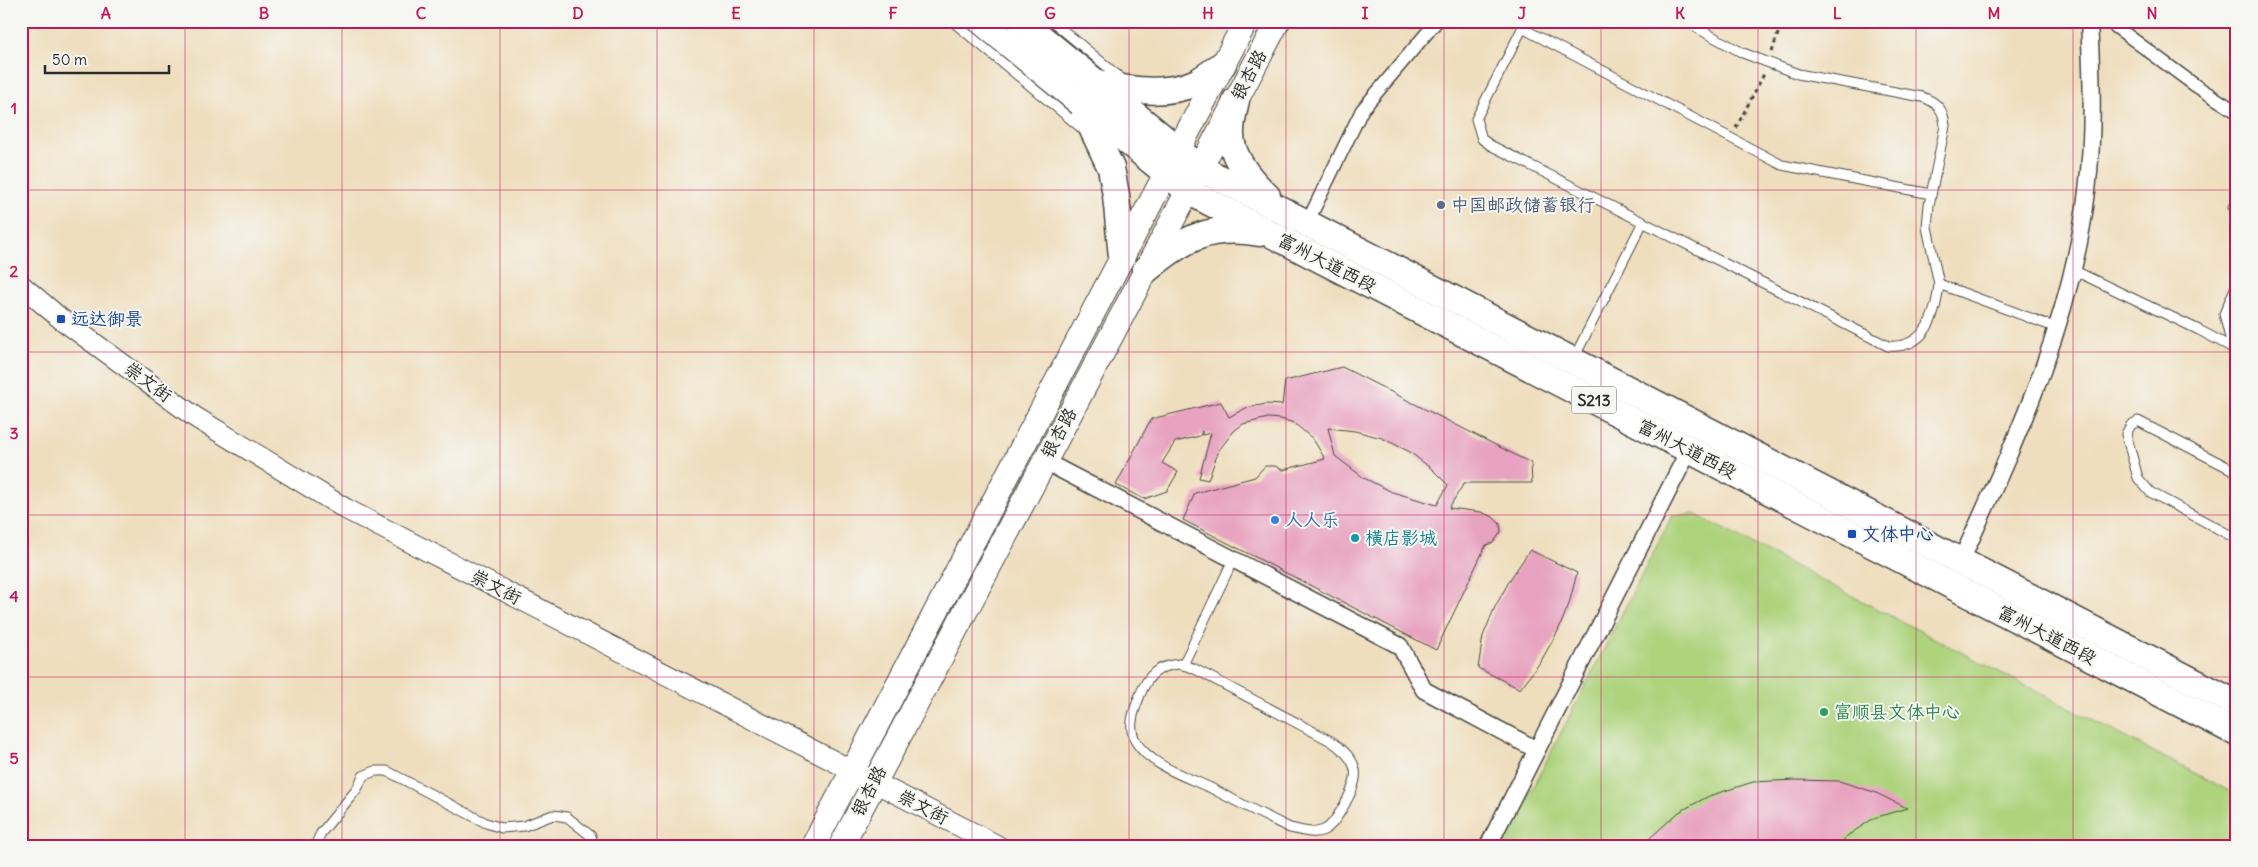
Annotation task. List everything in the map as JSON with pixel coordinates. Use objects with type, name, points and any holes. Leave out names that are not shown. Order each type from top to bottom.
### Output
[{"type":"main road","name":"富州大道西段","points":[[981,21],[1188,191],[2237,733]]},
{"type":"main road","name":"富州大道西段","points":[[1021,21],[1200,168],[2237,704]]},
{"type":"main road","name":"银杏路","points":[[813,846],[1246,21]]},
{"type":"main road","name":"银杏路","points":[[841,846],[1278,21]]},
{"type":"main road","points":[[1094,82],[1135,90],[1172,90],[1198,81],[1223,64]]},
{"type":"main road","points":[[1236,100],[1230,132],[1233,150],[1242,167],[1255,184],[1282,210]]},
{"type":"main road","points":[[1080,103],[1111,168],[1116,195],[1122,257]]},
{"type":"main road","points":[[1145,271],[1180,244],[1197,236],[1220,230],[1242,230],[1273,235]]},
{"type":"street","points":[[1307,223],[1362,110],[1438,21]]},
{"type":"street","points":[[1961,561],[2017,437],[2057,328],[2073,270],[2088,181],[2093,96],[2089,21]]},
{"type":"street","points":[[2108,21],[2196,86],[2237,112]]},
{"type":"street","name":"崇文街","points":[[21,285],[61,319],[195,417],[346,509],[998,846]]},
{"type":"street","points":[[1488,846],[1689,450]]},
{"type":"street","points":[[1044,461],[1400,646],[1424,690],[1536,750]]},
{"type":"lane","points":[[952,21],[1101,144]]},
{"type":"lane","points":[[1052,21],[1135,90]]},
{"type":"lane","points":[[1684,21],[1744,53],[1798,74],[1932,101],[1940,107],[1944,116],[1945,126],[1931,194],[1927,227],[1939,284],[1937,302],[1932,318],[1922,334],[1912,343],[1901,347],[1888,346],[1490,145],[1482,139],[1476,120],[1478,112],[1524,24],[1782,165],[1931,194]]},
{"type":"lane","points":[[1573,360],[1642,222]]},
{"type":"lane","points":[[2073,270],[2231,347]]},
{"type":"lane","points":[[1939,284],[2057,328]]},
{"type":"lane","points":[[2237,284],[2224,314],[2237,366]]},
{"type":"lane","points":[[2237,472],[2138,421],[2131,425],[2126,434],[2138,478],[2150,492],[2237,539]]},
{"type":"lane","points":[[1183,665],[1233,560]]},
{"type":"lane","points":[[1164,665],[1183,665],[1345,750],[1353,761],[1356,775],[1353,790],[1337,817],[1326,830],[1311,833],[1290,828],[1156,761],[1136,742],[1132,729],[1132,715],[1142,689],[1151,675],[1164,665]]},
{"type":"lane","points":[[315,846],[321,833],[357,789],[363,776],[375,771],[387,771],[486,823],[502,828],[524,826],[553,815],[567,817],[591,836],[593,846]]},
{"type":"lane","points":[[21,841],[31,846]]},
{"type":"path","points":[[1731,138],[1769,63],[1782,21]]},
{"type":"green space","name":"富顺县文体中心","points":[[1694,514],[2237,795],[2237,846],[1503,846],[1672,516]]},
{"type":"building","points":[[1342,367],[1531,463],[1532,483],[1464,483],[1449,508],[1481,512],[1493,517],[1500,524],[1501,532],[1493,543],[1486,545],[1436,650],[1183,520],[1195,493],[1255,477],[1265,466],[1275,466],[1283,470],[1325,459],[1313,439],[1294,423],[1268,418],[1243,424],[1234,431],[1219,450],[1208,480],[1199,478],[1211,433],[1202,435],[1202,431],[1200,436],[1175,442],[1162,463],[1178,472],[1167,491],[1144,499],[1116,485],[1151,419],[1221,402],[1229,417],[1246,408],[1266,404],[1282,405],[1285,381]],"holes":[[[1328,428],[1355,431],[1382,438],[1410,452],[1433,470],[1448,485],[1437,505],[1392,492],[1364,478],[1335,456]]]},
{"type":"building","points":[[1530,550],[1577,573],[1569,604],[1558,631],[1541,661],[1520,689],[1478,668],[1483,636],[1495,607],[1511,578]]},
{"type":"building","points":[[1795,780],[1839,781],[1874,792],[1907,808],[1874,818],[1847,836],[1839,846],[1641,846],[1679,812],[1709,796],[1753,782]]},
{"type":"place","name":"中国邮政储蓄银行","points":[[1441,205]]},
{"type":"place","name":"远达御景","points":[[61,319]]},
{"type":"place","name":"人人乐","points":[[1275,520]]},
{"type":"place","name":"文体中心","points":[[1852,534]]},
{"type":"place","name":"横店影城","points":[[1355,538]]},
{"type":"place","name":"富顺县文体中心","points":[[1824,712]]}]
